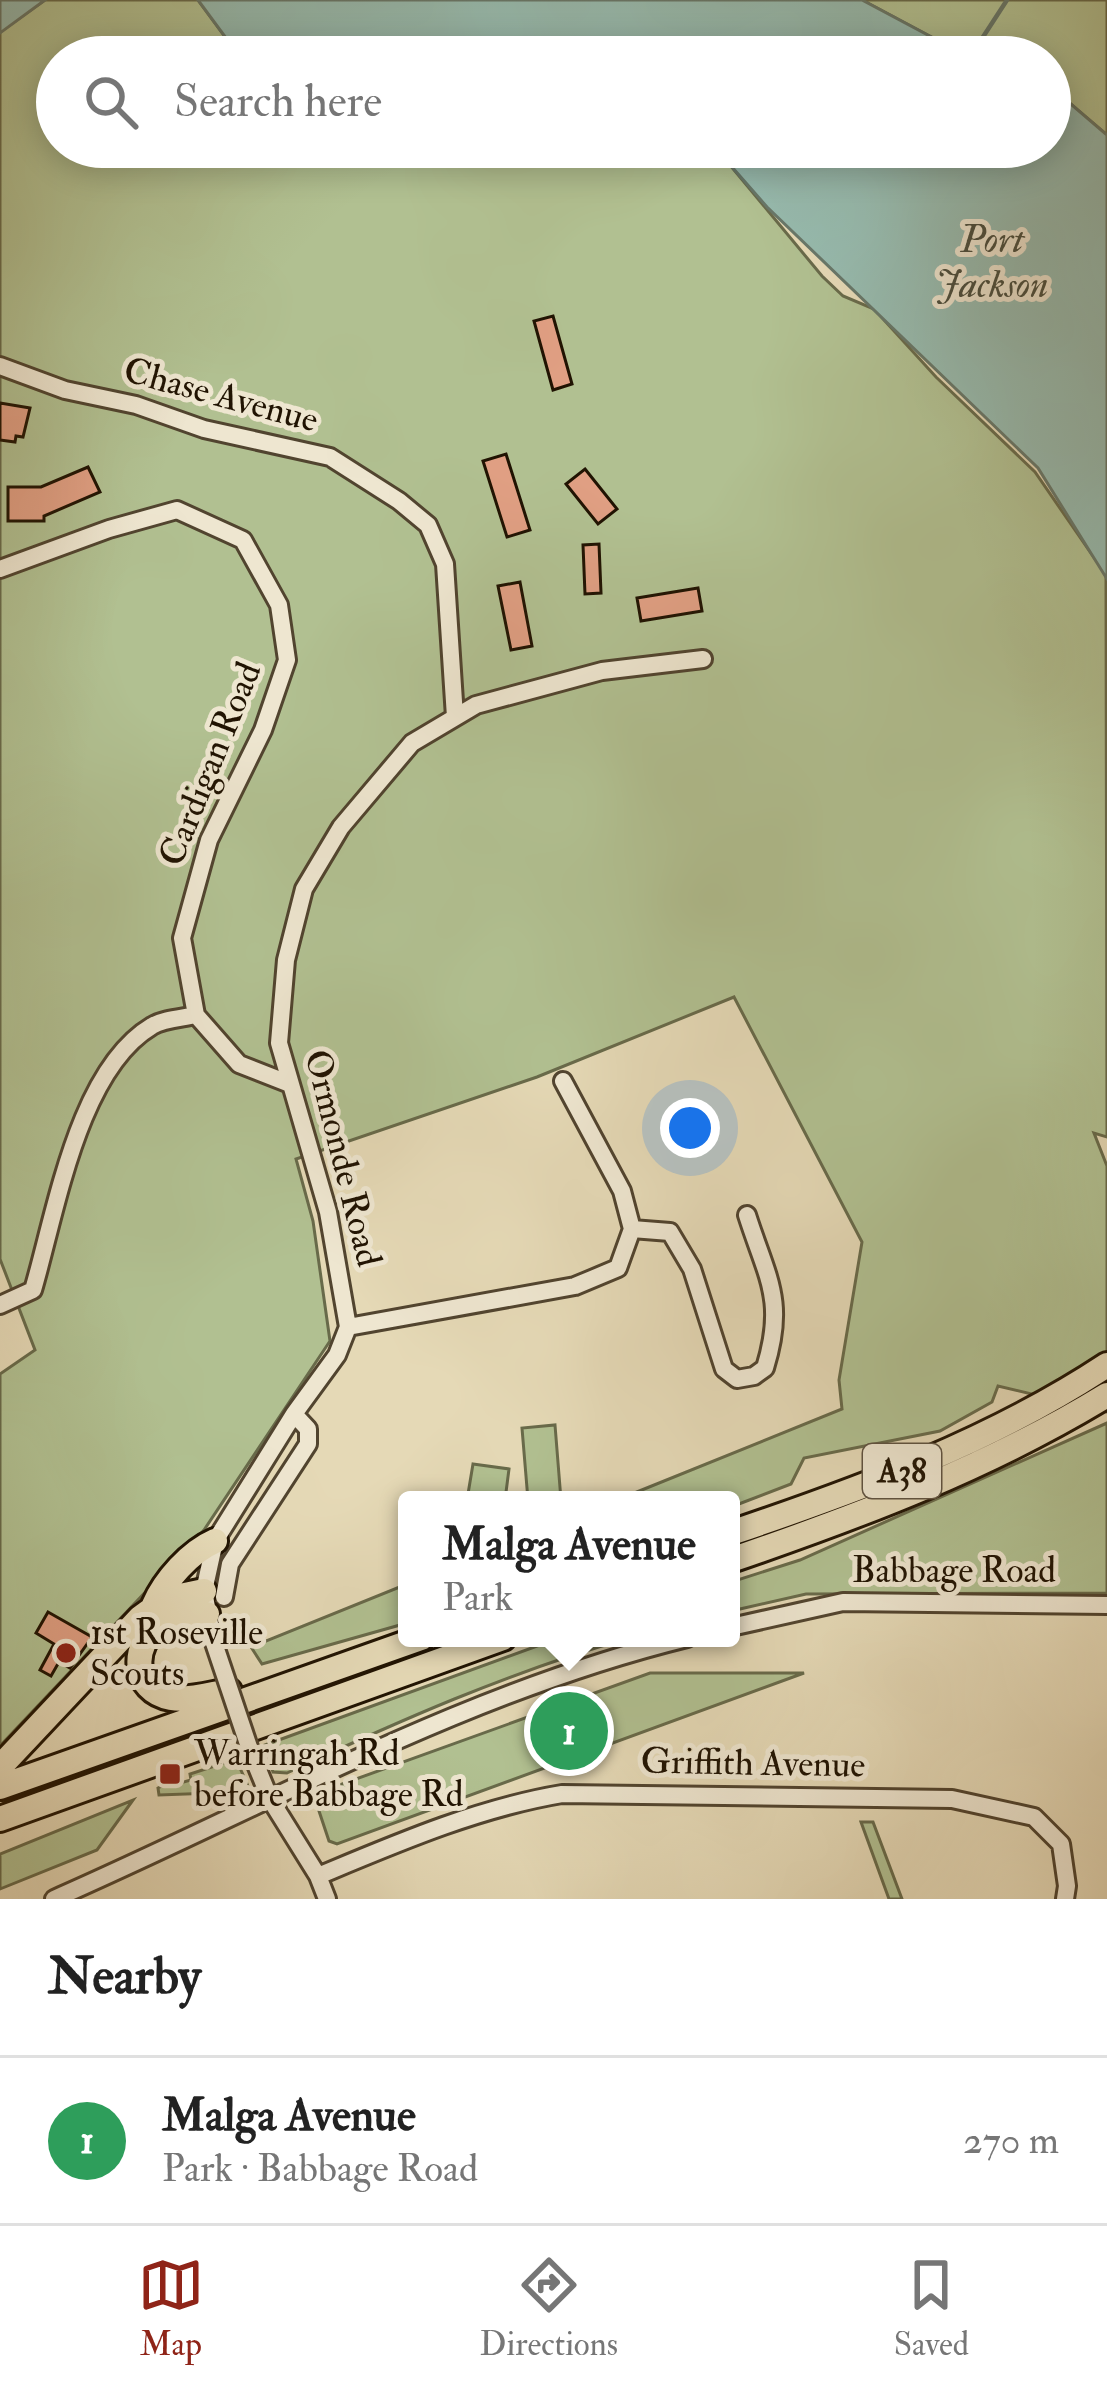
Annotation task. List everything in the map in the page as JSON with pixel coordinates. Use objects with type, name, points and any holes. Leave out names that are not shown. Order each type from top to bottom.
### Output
[{"type":"highway","name":"A38","points":[[740,1555],[1055,1397],[1107,1365]]},
{"type":"highway","name":"A38","points":[[740,1532],[798,1524],[934,1486],[1010,1451],[1107,1395]]},
{"type":"highway","points":[[153,1607],[160,1592],[200,1547],[215,1541]]},
{"type":"highway","points":[[0,1767],[153,1607],[166,1599],[212,1600]]},
{"type":"highway","points":[[212,1600],[169,1620],[148,1638],[139,1669],[152,1690],[183,1699],[314,1674]]},
{"type":"highway","points":[[0,1787],[398,1646]]},
{"type":"highway","points":[[0,1819],[478,1647]]},
{"type":"street","name":"Chase Avenue","points":[[0,366],[65,390],[136,405],[204,429],[330,457],[399,501],[428,525],[445,564],[454,717]]},
{"type":"street","name":"Cardigan Road","points":[[0,569],[177,510],[243,540],[279,605],[287,660],[263,730],[209,840],[182,938],[196,1016]]},
{"type":"street","name":"Ormonde Road","points":[[348,1327],[328,1212],[279,1043],[286,960],[304,889],[340,827],[412,743],[476,704],[602,671],[703,659]]},
{"type":"street","points":[[0,1305],[33,1290],[80,1119],[113,1062],[153,1024],[196,1016],[239,1064],[290,1084]]},
{"type":"street","points":[[327,1899],[270,1799],[212,1640],[215,1541],[342,1347],[348,1327],[587,1282],[619,1268],[632,1229],[622,1191],[562,1081]]},
{"type":"street","points":[[632,1229],[670,1232],[692,1269],[724,1370],[736,1379],[765,1368],[776,1316],[776,1298],[747,1215]]},
{"type":"street","points":[[212,1600],[308,1444],[308,1430],[294,1414]]},
{"type":"street","name":"Babbage Road","points":[[740,1626],[843,1602],[1107,1605]]},
{"type":"street","points":[[54,1899],[500,1695],[653,1647]]},
{"type":"street","name":"Griffith Avenue","points":[[318,1876],[385,1846],[529,1799],[562,1794],[952,1799],[1034,1816],[1061,1844],[1065,1899]]},
{"type":"green space","points":[[45,0],[198,0],[225,36],[36,36],[36,168],[732,168],[822,276],[843,296],[874,309],[936,377],[1035,472],[1106,575],[1107,1137],[1094,1133],[1107,1166],[1107,1412],[998,1386],[992,1402],[940,1431],[804,1458],[791,1484],[740,1504],[740,1491],[639,1491],[842,1409],[839,1380],[862,1242],[734,997],[537,1077],[296,1159],[313,1221],[330,1341],[204,1530],[0,1746],[0,1374],[35,1350],[0,1259],[0,32]]},
{"type":"green space","points":[[862,0],[1107,0],[1107,135],[1071,104],[1071,36],[930,36]]},
{"type":"green space","points":[[1107,1423],[1107,1593],[806,1594],[740,1609],[740,1579],[800,1560]]},
{"type":"green space","points":[[555,1425],[560,1491],[527,1491],[522,1428]]},
{"type":"green space","points":[[473,1464],[509,1469],[506,1491],[468,1491]]},
{"type":"green space","points":[[398,1588],[398,1626],[262,1664],[251,1647]]},
{"type":"green space","points":[[534,1647],[601,1647],[455,1699],[287,1773],[273,1772],[265,1745]]},
{"type":"green space","points":[[650,1673],[804,1673],[337,1844],[329,1841],[317,1805],[331,1788]]},
{"type":"green space","points":[[236,1759],[248,1786],[241,1792],[159,1795],[158,1788],[171,1781],[173,1785],[191,1780],[190,1774]]},
{"type":"green space","points":[[133,1800],[97,1850],[0,1889],[0,1854]]},
{"type":"green space","points":[[861,1822],[873,1822],[902,1899],[889,1899]]},
{"type":"water","points":[[0,0],[45,0],[0,33]]},
{"type":"water","points":[[198,0],[862,0],[930,36],[225,36]]},
{"type":"water","name":"Port Jackson","points":[[1071,104],[1107,135],[1107,579],[1038,468],[767,207],[733,168],[1071,168]]},
{"type":"building","points":[[553,316],[572,384],[553,390],[534,321]]},
{"type":"building","points":[[0,403],[30,408],[23,437],[16,436],[15,442],[0,440]]},
{"type":"building","points":[[506,454],[530,530],[507,537],[483,461]]},
{"type":"building","points":[[88,467],[100,492],[44,516],[44,521],[8,521],[8,487],[41,487]]},
{"type":"building","points":[[585,469],[617,509],[598,524],[566,484]]},
{"type":"building","points":[[599,544],[601,593],[585,594],[583,545]]},
{"type":"building","points":[[520,582],[532,646],[511,650],[498,586]]},
{"type":"building","points":[[698,588],[702,611],[641,621],[637,598]]},
{"type":"building","name":"1st Roseville Scouts","points":[[48,1612],[92,1637],[70,1668],[59,1662],[51,1676],[40,1670],[54,1644],[36,1633]]},
{"type":"waterway","points":[[984,36],[1007,0]]},
{"type":"place","name":"1st Roseville Scouts","points":[[66,1653]]},
{"type":"place","name":"Malga Avenue","points":[[569,1731]]},
{"type":"place","name":"Warringah Rd before Babbage Rd","points":[[170,1774]]}]
